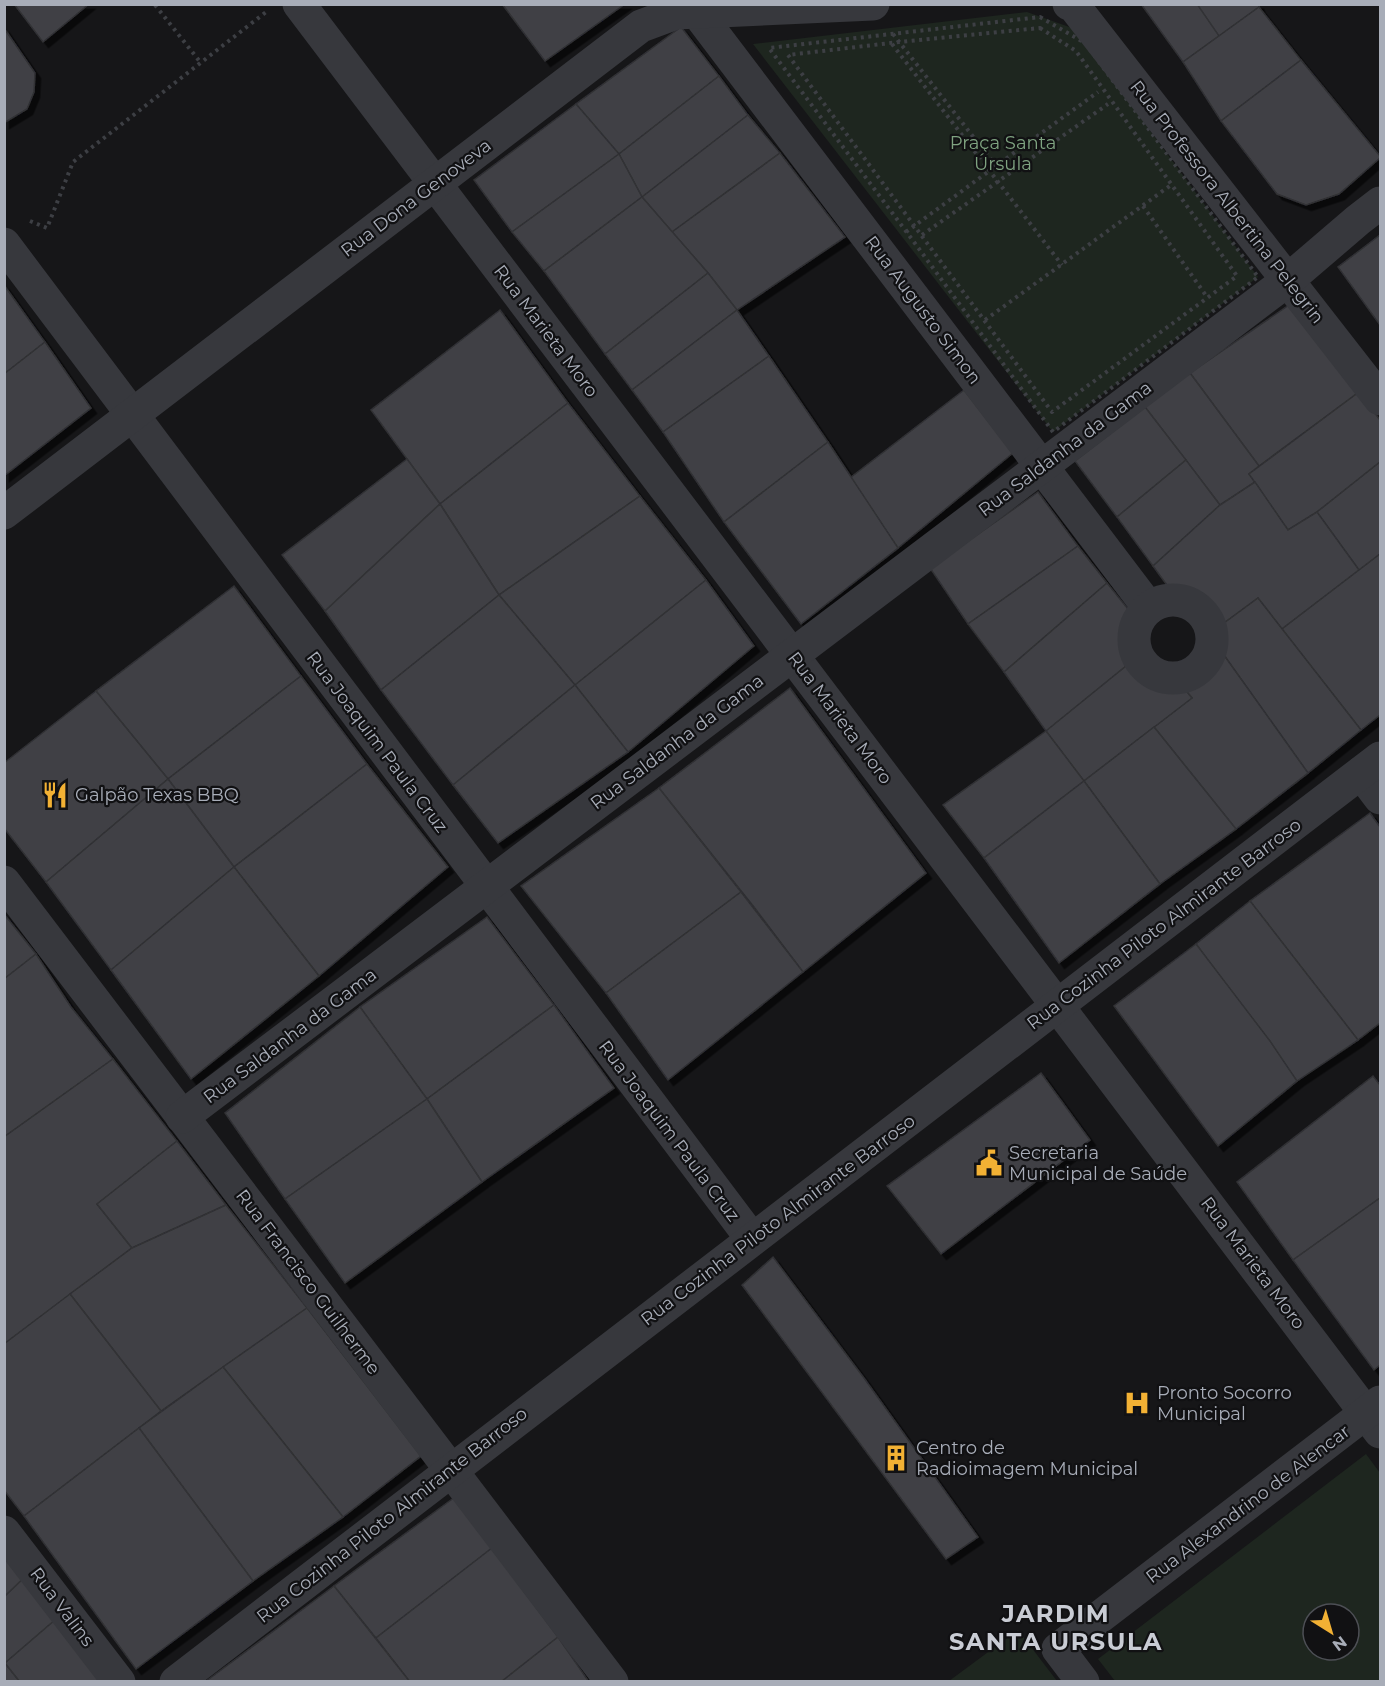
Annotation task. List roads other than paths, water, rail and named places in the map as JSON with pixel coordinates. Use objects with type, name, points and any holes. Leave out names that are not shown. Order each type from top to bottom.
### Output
[{"type":"street","name":"Rua Dona Genoveva","points":[[4,513],[641,26],[676,13],[873,4]]},
{"type":"street","name":"Rua Marieta Moro","points":[[287,5],[435,184],[1058,1006],[1376,1416]]},
{"type":"street","name":"Rua Professora Albertina Pelegrin","points":[[1072,5],[1380,399]]},
{"type":"street","name":"Rua Augusto Simon","points":[[697,12],[1149,608]]},
{"type":"street","name":"Rua Saldanha da Gama","points":[[182,1117],[1288,280],[1380,203]]},
{"type":"street","name":"Rua Joaquim Paula Cruz","points":[[4,244],[752,1239]]},
{"type":"street","name":"Rua Cozinha Piloto Almirante Barroso","points":[[176,1682],[1058,1006],[1374,776]]},
{"type":"street","name":"Rua Francisco Guilherme","points":[[4,882],[612,1682]]},
{"type":"street","name":"Rua Alexandrino de Alencar","points":[[1083,1682],[1058,1649],[1376,1416]]},
{"type":"street","name":"Rua Valins","points":[[4,1532],[119,1682]]},
{"type":"place","name":"Galpão Texas BBQ","points":[[55,795]]},
{"type":"place","name":"Secretaria Municipal de Saúde","points":[[989,1163]]},
{"type":"place","name":"Pronto Socorro Municipal","points":[[1137,1403]]},
{"type":"place","name":"Centro de Radioimagem Municipal","points":[[896,1458]]},
{"type":"district","name":"JARDIM SANTA URSULA","points":[[1056,1628]]},
{"type":"park label","name":"Praça Santa Úrsula","points":[[1003,153]]}]
